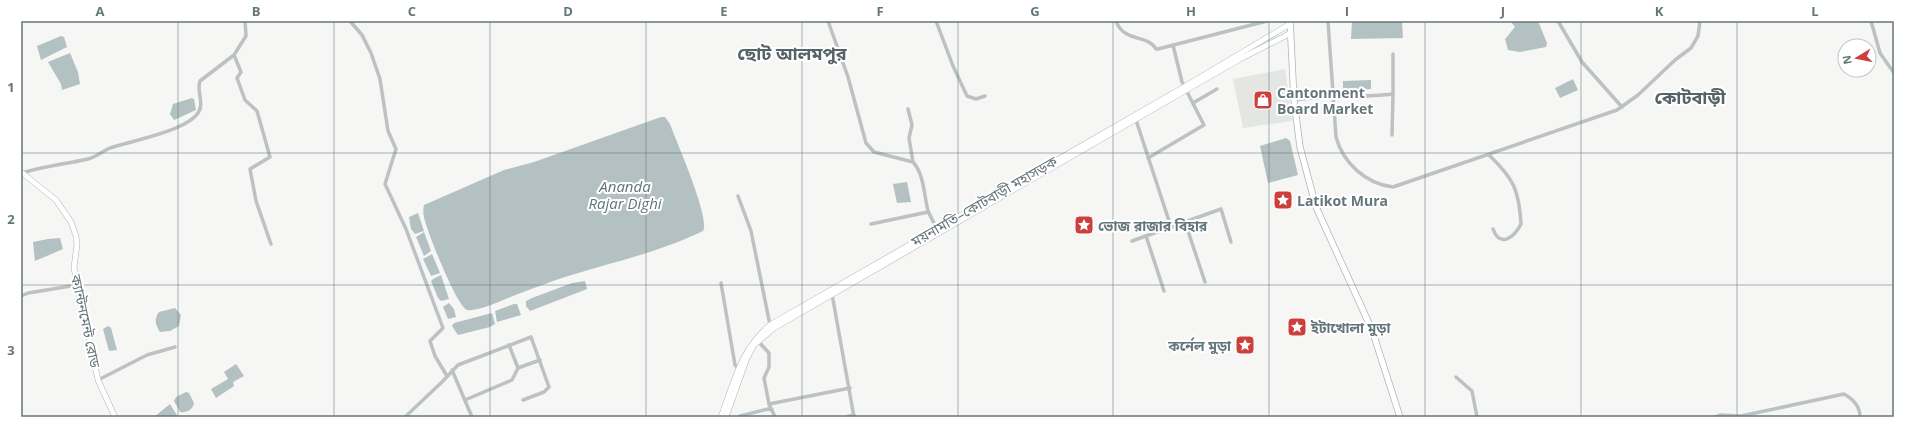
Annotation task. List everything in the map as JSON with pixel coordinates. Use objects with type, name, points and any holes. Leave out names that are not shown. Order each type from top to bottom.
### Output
[{"type":"main road","points":[[1290,22],[1289,34],[1294,100],[1300,147],[1316,207],[1372,330],[1400,417]]},
{"type":"main road","name":"ময়নামতি–কোটবাড়ী মহাসড়ক","points":[[726,417],[750,345],[770,324],[830,292],[1136,120],[1290,22]]},
{"type":"main road","name":"ময়নামতি–কোটবাড়ী মহাসড়ক","points":[[721,417],[747,358],[758,341],[774,328],[830,292],[936,228],[1185,89],[1289,34]]},
{"type":"main road","name":"ক্যান্টনমেন্ট রোড","points":[[22,172],[56,200],[71,222],[76,240],[74,267],[77,285],[98,380],[115,417]]},
{"type":"street","points":[[22,172],[40,167],[90,158],[109,148],[144,138],[190,121],[198,113],[201,105],[200,81],[234,55],[246,36],[245,21]]},
{"type":"street","points":[[350,21],[362,35],[371,53],[380,79],[388,132],[396,149],[385,184],[406,229],[443,328],[430,342],[435,356],[447,376]]},
{"type":"street","points":[[828,21],[848,77],[866,143],[874,152],[913,162]]},
{"type":"street","points":[[936,21],[953,66],[967,96],[976,99],[985,96]]},
{"type":"street","points":[[1116,21],[1120,29],[1129,36],[1151,42],[1156,49],[1173,46],[1267,21]]},
{"type":"street","points":[[1328,21],[1336,137],[1339,151],[1349,164],[1362,174],[1382,186],[1393,187],[1489,155],[1622,107],[1691,48],[1698,36],[1700,21]]},
{"type":"street","points":[[1558,21],[1582,62],[1622,107]]},
{"type":"street","points":[[1871,21],[1880,53],[1894,73]]},
{"type":"street","points":[[1148,158],[1203,127],[1203,123],[1185,89],[1173,46]]},
{"type":"street","points":[[1392,135],[1393,54]]},
{"type":"street","points":[[234,55],[241,72],[237,78],[245,100],[257,110],[270,157],[250,169],[256,201],[271,244]]},
{"type":"street","points":[[1193,104],[1217,89]]},
{"type":"street","points":[[1294,100],[1333,96],[1392,94]]},
{"type":"street","points":[[908,109],[912,125],[909,138],[913,162],[916,166],[924,190],[928,212],[936,228]]},
{"type":"street","points":[[1136,120],[1171,227]]},
{"type":"street","points":[[1489,155],[1508,176],[1517,191],[1521,224],[1516,233],[1505,240],[1499,240],[1493,229]]},
{"type":"street","points":[[738,196],[751,231],[770,324]]},
{"type":"street","points":[[1132,240],[1221,210],[1231,242]]},
{"type":"street","points":[[871,224],[928,212]]},
{"type":"street","points":[[1185,222],[1205,282]]},
{"type":"street","points":[[1146,236],[1164,291]]},
{"type":"street","points":[[721,283],[736,364],[741,370]]},
{"type":"street","points":[[21,296],[28,293],[77,285]]},
{"type":"street","points":[[830,292],[850,388],[854,416],[846,417]]},
{"type":"street","points":[[404,417],[452,370],[463,362],[531,337],[550,388],[544,392],[523,400]]},
{"type":"street","points":[[758,341],[769,353],[769,367],[763,376],[769,404],[775,417]]},
{"type":"street","points":[[509,345],[518,368]]},
{"type":"street","points":[[98,380],[147,355],[175,347]]},
{"type":"street","points":[[465,400],[512,380],[518,368],[540,360]]},
{"type":"street","points":[[452,370],[472,417]]},
{"type":"street","points":[[1456,377],[1472,390],[1477,417]]},
{"type":"street","points":[[769,404],[850,388]]},
{"type":"street","points":[[1715,417],[1720,415],[1741,416],[1844,394],[1850,397],[1860,410],[1860,417]]},
{"type":"street","points":[[740,416],[768,409],[772,410]]},
{"type":"shaded area","name":"Cantonment Board Market","points":[[1285,69],[1292,121],[1243,128],[1233,79]]},
{"type":"water","points":[[1352,21],[1402,21],[1403,38],[1351,39]]},
{"type":"water","points":[[1510,21],[1538,21],[1547,43],[1546,47],[1520,52],[1508,50],[1505,39],[1515,27]]},
{"type":"water","points":[[61,36],[64,37],[67,47],[41,60],[37,46]]},
{"type":"water","points":[[70,53],[78,72],[80,84],[62,90],[61,84],[48,62]]},
{"type":"water","points":[[1573,79],[1578,90],[1560,98],[1555,88]]},
{"type":"water","points":[[1371,80],[1371,89],[1343,91],[1343,81]]},
{"type":"water","points":[[192,98],[194,99],[196,110],[174,120],[170,114],[173,104]]},
{"type":"water","name":"Ananda Rajar Dighi","points":[[661,117],[665,117],[670,124],[692,179],[702,212],[704,224],[703,231],[670,245],[561,278],[483,308],[467,310],[462,306],[442,267],[430,236],[424,216],[424,205],[504,170],[534,162]]},
{"type":"water","points":[[1286,138],[1290,141],[1298,175],[1268,183],[1260,146]]},
{"type":"water","points":[[907,182],[911,202],[897,203],[893,184]]},
{"type":"water","points":[[418,213],[424,231],[415,234],[411,229],[409,217]]},
{"type":"water","points":[[424,232],[431,251],[424,256],[416,237]]},
{"type":"water","points":[[60,238],[63,249],[35,261],[33,242]]},
{"type":"water","points":[[432,254],[440,273],[431,276],[423,259]]},
{"type":"water","points":[[441,275],[449,299],[441,301],[438,298],[431,281]]},
{"type":"water","points":[[585,281],[587,289],[530,311],[526,306],[526,301],[532,298],[572,283]]},
{"type":"water","points":[[449,303],[454,309],[456,317],[448,319],[443,307]]},
{"type":"water","points":[[517,304],[521,315],[497,322],[495,311]]},
{"type":"water","points":[[175,308],[181,315],[179,326],[170,331],[160,332],[156,322],[157,315],[159,312]]},
{"type":"water","points":[[492,313],[495,324],[490,327],[458,335],[452,326],[454,323]]},
{"type":"water","points":[[108,326],[111,328],[117,350],[109,351],[103,329]]},
{"type":"water","points":[[236,364],[244,376],[233,382],[234,386],[216,398],[211,389],[228,379],[224,372]]},
{"type":"water","points":[[186,392],[189,393],[194,403],[192,408],[189,410],[180,412],[174,401],[176,397]]},
{"type":"water","points":[[170,404],[178,417],[154,417]]},
{"type":"place","name":"Cantonment Board Market","points":[[1263,100]]},
{"type":"place","name":"Latikot Mura","points":[[1283,200]]},
{"type":"place","name":"ভোজ রাজার বিহার","points":[[1084,225]]},
{"type":"place","name":"ইটাখোলা মুড়া","points":[[1297,327]]},
{"type":"place","name":"কর্নেল মুড়া","points":[[1245,345]]},
{"type":"district","name":"ছোট আলমপুর","points":[[792,53]]},
{"type":"district","name":"কোটবাড়ী","points":[[1690,97]]}]
